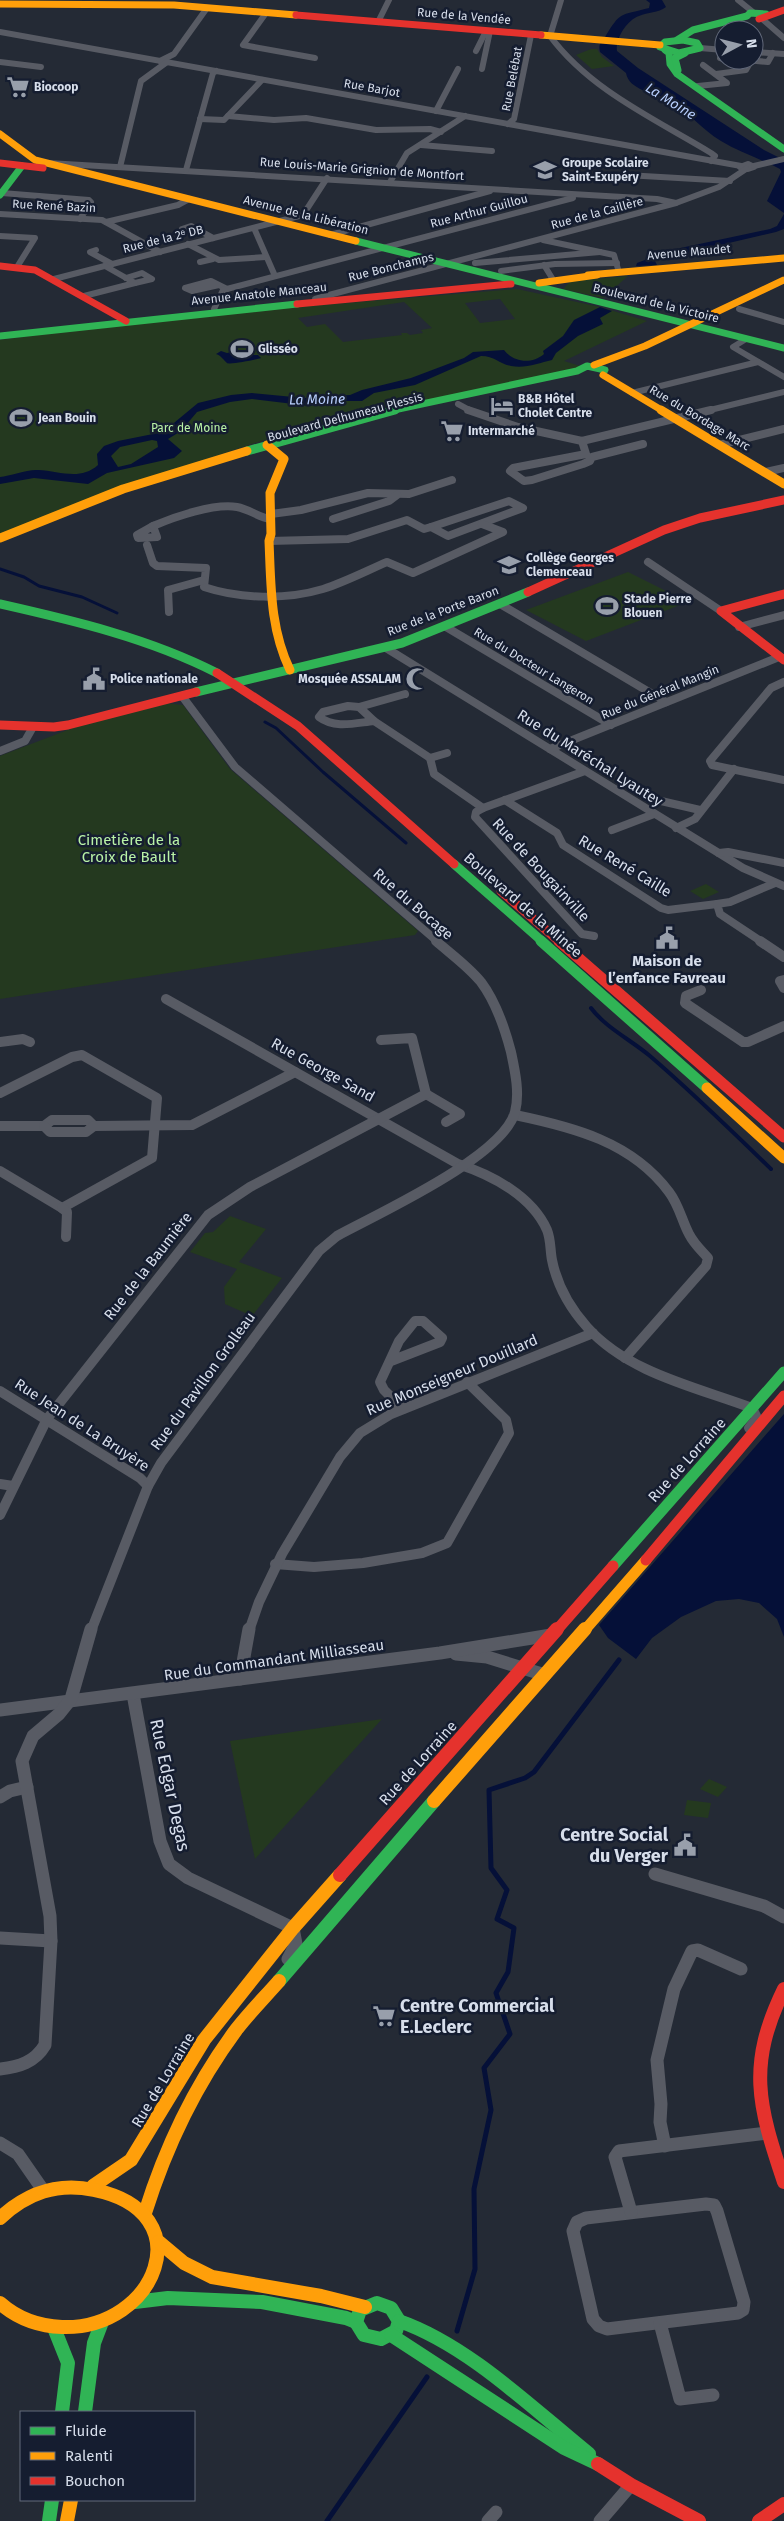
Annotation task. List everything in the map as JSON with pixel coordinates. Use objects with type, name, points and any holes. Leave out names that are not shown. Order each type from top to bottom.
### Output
[{"type":"main road","name":"Rue de la Vendée","points":[[0,4],[123,3],[208,8],[626,42],[686,53]]},
{"type":"main road","points":[[784,9],[693,30],[662,48],[669,53],[672,68],[688,83],[784,148]]},
{"type":"main road","points":[[696,45],[691,37],[696,33],[757,15]]},
{"type":"main road","points":[[677,40],[696,45]]},
{"type":"main road","points":[[696,45],[686,53],[675,58],[676,66],[698,86],[759,127],[784,148]]},
{"type":"main road","points":[[0,134],[11,160],[1,194]]},
{"type":"main road","name":"Avenue de la Libération","points":[[11,160],[30,157],[84,173],[278,222],[448,264],[496,273],[522,284]]},
{"type":"main road","name":"Avenue de la Libération","points":[[11,160],[46,163]]},
{"type":"main road","name":"Avenue de la Libération","points":[[11,160],[84,173]]},
{"type":"main road","name":"Avenue Maudet","points":[[522,284],[597,275],[618,268],[784,258]]},
{"type":"main road","points":[[0,266],[35,270],[126,321]]},
{"type":"main road","points":[[485,287],[496,273]]},
{"type":"main road","points":[[560,279],[562,288],[585,299]]},
{"type":"main road","points":[[784,280],[694,326],[604,372],[582,373],[583,366],[616,359],[662,337],[694,326],[739,308],[784,286]]},
{"type":"main road","name":"Avenue Anatole Manceau","points":[[0,336],[315,302],[522,284]]},
{"type":"main road","name":"Boulevard de la Victoire","points":[[522,284],[784,348]]},
{"type":"main road","points":[[654,316],[670,328],[662,337]]},
{"type":"main road","name":"Rue du Bordage Marc","points":[[594,365],[632,393],[784,484]]},
{"type":"main road","name":"Boulevard Delhumeau Plessis","points":[[4,536],[123,489],[198,467],[379,420],[458,404],[582,373]]},
{"type":"main road","name":"Boulevard Delhumeau Plessis","points":[[265,451],[380,413],[582,373]]},
{"type":"main road","points":[[265,451],[284,459],[270,493],[271,534],[269,541],[272,595],[281,656],[290,670]]},
{"type":"main road","name":"Rue de la Porte Baron","points":[[0,725],[33,727],[68,725],[234,682],[386,648],[446,627],[688,521],[784,500]]},
{"type":"main road","points":[[721,611],[784,594]]},
{"type":"main road","name":"Boulevard de la Minée","points":[[0,597],[80,616],[154,638],[202,657],[284,703],[314,727],[784,1137]]},
{"type":"main road","name":"Boulevard de la Minée","points":[[0,604],[124,636],[164,650],[234,682],[298,726],[741,1117],[784,1158]]},
{"type":"main road","points":[[721,611],[781,656]]},
{"type":"main road","points":[[281,656],[299,661],[331,661]]},
{"type":"main road","name":"Rue de Lorraine","points":[[93,2186],[131,2160],[204,2040],[293,1928],[784,1372]]},
{"type":"main road","name":"Rue de Lorraine","points":[[145,2213],[153,2185],[177,2129],[233,2035],[784,1396]]},
{"type":"main road","points":[[784,1988],[772,2007],[759,2049],[758,2087],[767,2133],[784,2182]]},
{"type":"main road","points":[[0,2218],[17,2202],[43,2190],[68,2185],[93,2186],[113,2191],[131,2200],[145,2213],[154,2227],[159,2242],[158,2263],[150,2284],[135,2302],[120,2313],[102,2322],[83,2327],[54,2328],[26,2321],[0,2303]]},
{"type":"main road","points":[[159,2242],[184,2263],[212,2277],[321,2296],[365,2307]]},
{"type":"main road","points":[[135,2302],[168,2298],[262,2302],[346,2318],[356,2322]]},
{"type":"main road","points":[[377,2303],[389,2306],[394,2310],[399,2321],[398,2326],[391,2335],[381,2339],[369,2338],[358,2330],[356,2322],[357,2315],[365,2307],[377,2303]]},
{"type":"main road","points":[[399,2321],[411,2323],[434,2334],[460,2351],[563,2431],[603,2466]]},
{"type":"main road","points":[[85,2411],[94,2343],[102,2322]]},
{"type":"main road","points":[[54,2328],[68,2363],[62,2411]]},
{"type":"main road","points":[[391,2335],[548,2437],[699,2521]]},
{"type":"main road","points":[[49,2521],[52,2501]]},
{"type":"main road","points":[[68,2521],[71,2501]]},
{"type":"main road","points":[[759,2521],[784,2504]]},
{"type":"street","points":[[378,22],[389,0]]},
{"type":"street","points":[[561,0],[550,36],[574,64],[609,91],[711,153],[715,156],[711,161]]},
{"type":"street","points":[[738,0],[784,38]]},
{"type":"street","points":[[160,61],[174,54],[208,8]]},
{"type":"street","points":[[266,13],[243,45],[315,58]]},
{"type":"street","points":[[775,29],[784,28]]},
{"type":"street","points":[[476,52],[488,31]]},
{"type":"street","points":[[482,69],[488,31]]},
{"type":"street","name":"Rue Barjot","points":[[0,32],[743,167]]},
{"type":"street","name":"Rue Belébat","points":[[508,124],[514,119],[531,35]]},
{"type":"street","points":[[696,45],[714,48]]},
{"type":"street","points":[[764,53],[784,54]]},
{"type":"street","points":[[764,62],[768,62],[773,53]]},
{"type":"street","points":[[0,62],[41,67]]},
{"type":"street","points":[[120,167],[141,81],[167,62]]},
{"type":"street","points":[[698,86],[727,82],[703,65]]},
{"type":"street","points":[[436,111],[458,69]]},
{"type":"street","points":[[716,74],[746,70]]},
{"type":"street","points":[[186,170],[213,73],[216,71]]},
{"type":"street","points":[[200,119],[222,121],[262,80]]},
{"type":"street","points":[[228,116],[283,120],[306,118],[376,130],[430,129],[441,132]]},
{"type":"street","points":[[390,182],[407,153],[465,116]]},
{"type":"street","points":[[421,145],[492,151]]},
{"type":"street","points":[[743,167],[753,168],[754,166],[784,159]]},
{"type":"street","name":"Rue Louis-Marie Grignion de Montfort","points":[[46,163],[327,178],[657,200],[676,203]]},
{"type":"street","name":"Rue de la Caillère","points":[[448,264],[676,203],[703,194],[730,181],[743,167]]},
{"type":"street","points":[[626,175],[730,181]]},
{"type":"street","name":"Rue de la 2ᵉ DB","points":[[54,279],[303,215],[327,178]]},
{"type":"street","points":[[330,234],[493,189]]},
{"type":"street","points":[[1,194],[77,198],[91,202],[80,219]]},
{"type":"street","name":"Rue Arthur Guillou","points":[[227,289],[580,195]]},
{"type":"street","points":[[106,222],[178,205],[189,199]]},
{"type":"street","name":"Rue René Bazin","points":[[0,214],[106,222]]},
{"type":"street","points":[[106,222],[160,252]]},
{"type":"street","points":[[182,229],[191,226],[213,238]]},
{"type":"street","points":[[254,228],[275,276]]},
{"type":"street","points":[[0,236],[35,238],[16,267]]},
{"type":"street","points":[[496,273],[555,264],[618,268],[614,254],[542,240]]},
{"type":"street","points":[[534,242],[544,255]]},
{"type":"street","points":[[188,244],[213,259]]},
{"type":"street","points":[[96,250],[90,252],[135,283]]},
{"type":"street","points":[[475,263],[544,255],[600,252]]},
{"type":"street","points":[[200,262],[213,259],[266,257]]},
{"type":"street","name":"Rue Bonchamps","points":[[315,302],[315,299],[329,295],[448,264]]},
{"type":"street","points":[[555,264],[560,279]]},
{"type":"street","points":[[544,265],[560,279]]},
{"type":"street","points":[[84,296],[152,279],[142,273],[126,278]]},
{"type":"street","points":[[220,285],[227,289]]},
{"type":"street","points":[[216,312],[214,309],[223,290],[227,289]]},
{"type":"street","points":[[739,308],[784,321]]},
{"type":"street","points":[[746,339],[734,347],[784,377]]},
{"type":"street","points":[[632,393],[758,362]]},
{"type":"street","points":[[458,404],[561,440],[582,441],[784,392]]},
{"type":"street","points":[[719,445],[784,429]]},
{"type":"street","points":[[582,441],[589,456],[590,461],[583,464],[532,480],[524,480],[510,471],[513,468],[589,456],[643,444]]},
{"type":"street","points":[[766,472],[784,468]]},
{"type":"street","points":[[153,525],[209,509],[234,507],[259,518],[270,517],[368,493],[397,495],[452,480]]},
{"type":"street","points":[[334,519],[389,501],[397,495]]},
{"type":"street","points":[[269,541],[348,539],[407,520],[424,529],[509,501],[523,508],[448,536],[431,527]]},
{"type":"street","points":[[325,504],[346,515]]},
{"type":"street","points":[[148,545],[153,563],[157,566],[206,568],[204,587],[212,590],[272,595],[318,591],[387,562],[413,573],[503,532],[482,524]]},
{"type":"street","points":[[648,562],[721,611]]},
{"type":"street","points":[[169,612],[168,590],[204,580]]},
{"type":"street","points":[[500,604],[666,702]]},
{"type":"street","points":[[739,626],[784,615]]},
{"type":"street","name":"Rue du Docteur Langeron","points":[[446,627],[611,725]]},
{"type":"street","name":"Rue du Maréchal Lyautey","points":[[386,648],[717,853],[780,884]]},
{"type":"street","name":"Rue du Général Mangin","points":[[550,749],[781,656]]},
{"type":"street","points":[[784,682],[771,688],[710,761],[712,764],[784,780]]},
{"type":"street","points":[[374,722],[335,725],[328,724],[319,717],[323,712],[348,706],[359,707],[405,694]]},
{"type":"street","name":"Rue du Bocage","points":[[182,696],[235,767],[464,965],[483,985],[500,1022],[512,1061],[518,1094],[515,1115]]},
{"type":"street","points":[[359,707],[374,722],[430,758],[434,774],[483,808]]},
{"type":"street","points":[[0,752],[26,742],[30,738],[33,727]]},
{"type":"street","points":[[430,758],[448,753]]},
{"type":"street","points":[[676,828],[695,818],[734,769]]},
{"type":"street","name":"Rue de Bougainville","points":[[585,771],[483,808],[476,812],[475,817],[478,823],[582,934],[594,936]]},
{"type":"street","name":"Rue René Caille","points":[[505,800],[557,833],[563,845],[661,908],[668,910],[730,902],[780,884]]},
{"type":"street","points":[[660,801],[700,810]]},
{"type":"street","points":[[612,830],[654,814]]},
{"type":"street","points":[[717,853],[728,852],[784,863]]},
{"type":"street","points":[[717,904],[720,914],[784,957]]},
{"type":"street","points":[[784,980],[780,981],[784,988]]},
{"type":"street","points":[[701,990],[686,996],[684,1003],[743,1042],[748,1042],[784,1026]]},
{"type":"street","name":"Rue George Sand","points":[[166,999],[458,1164],[472,1167],[514,1193],[540,1217],[548,1231],[557,1280],[571,1306],[593,1334],[611,1350],[634,1364],[752,1408]]},
{"type":"street","points":[[381,1040],[412,1038],[426,1094],[460,1114],[446,1122]]},
{"type":"street","points":[[0,1042],[23,1039],[30,1042]]},
{"type":"street","points":[[0,1093],[82,1055],[157,1098],[157,1126],[152,1158],[62,1208]]},
{"type":"street","points":[[0,1126],[44,1126],[50,1132],[86,1132],[94,1126],[192,1125],[295,1072]]},
{"type":"street","name":"Rue de la Baumière","points":[[0,1515],[47,1419],[208,1215],[250,1186],[426,1094]]},
{"type":"street","points":[[465,1166],[496,1141],[515,1115],[561,1123],[593,1134],[639,1160],[658,1177],[670,1194],[694,1243],[708,1258],[706,1266],[625,1358]]},
{"type":"street","name":"Rue du Pavillon Grolleau","points":[[71,1699],[86,1644],[148,1486],[184,1430],[319,1250],[337,1236],[465,1166]]},
{"type":"street","points":[[0,1171],[67,1212],[66,1237]]},
{"type":"street","points":[[391,1361],[440,1342],[442,1338],[423,1321],[416,1321],[400,1341],[382,1375],[380,1386],[403,1409]]},
{"type":"street","name":"Rue Monseigneur Douillard","points":[[240,1679],[241,1664],[249,1632],[275,1564],[349,1443],[374,1421],[467,1382],[593,1334]]},
{"type":"street","points":[[275,1564],[314,1567],[431,1551],[448,1543],[509,1433],[506,1420],[467,1382]]},
{"type":"street","name":"Rue Jean de La Bruyère","points":[[0,1390],[140,1478],[148,1486]]},
{"type":"street","points":[[729,1462],[729,1453],[757,1418],[752,1408]]},
{"type":"street","points":[[0,1484],[13,1486]]},
{"type":"street","name":"Rue du Commandant Milliasseau","points":[[0,1710],[71,1699],[133,1694],[440,1653],[551,1635]]},
{"type":"street","points":[[440,1653],[487,1657],[545,1675]]},
{"type":"street","name":"Rue Edgar Degas","points":[[133,1694],[160,1841],[169,1864],[188,1878],[293,1928]]},
{"type":"street","points":[[0,2068],[24,2064],[40,2055],[45,2045],[51,1941],[50,1916],[22,1761],[33,1736],[59,1714],[71,1699]]},
{"type":"street","points":[[0,1797],[10,1791],[27,1787]]},
{"type":"street","points":[[655,1874],[764,1906],[784,1917]]},
{"type":"street","points":[[233,2035],[239,2019],[294,1952],[297,1941],[293,1928]]},
{"type":"street","points":[[0,1938],[51,1941]]},
{"type":"street","points":[[665,2146],[660,2122],[661,2104],[657,2060],[674,1989],[692,1951],[698,1950],[741,1969]]},
{"type":"street","points":[[631,2212],[615,2157],[619,2152],[767,2133]]},
{"type":"street","points":[[0,2142],[18,2154],[43,2190]]},
{"type":"street","points":[[714,2205],[744,2302],[743,2310],[738,2313],[660,2323],[607,2329],[599,2326],[593,2319],[573,2231],[577,2222],[586,2218],[631,2212],[714,2205]]},
{"type":"street","points":[[660,2323],[680,2399],[713,2395]]},
{"type":"street","points":[[600,2521],[632,2484]]},
{"type":"green space","points":[[591,49],[597,49],[602,57],[614,66],[592,69],[576,55]]},
{"type":"green space","points":[[628,276],[603,298],[563,289],[571,281]]},
{"type":"green space","name":"Parc de Moine","points":[[517,289],[600,307],[647,321],[564,361],[580,366],[576,370],[298,429],[130,484],[0,534],[0,340],[162,318]],"holes":[[[500,299],[515,319],[480,323],[465,303]],[[404,302],[432,328],[421,330],[423,333],[410,335],[401,333],[402,335],[343,342],[325,324],[307,327],[298,318]]]},
{"type":"green space","name":"Stade Pierre Blouen","points":[[628,572],[688,602],[586,641],[526,610]]},
{"type":"green space","name":"Cimetière de la Croix de Bault","points":[[165,703],[183,705],[230,769],[418,931],[415,935],[0,999],[0,756],[83,724]]},
{"type":"green space","points":[[706,884],[719,892],[703,899],[690,891]]},
{"type":"green space","points":[[230,1216],[266,1229],[239,1262],[282,1278],[252,1316],[225,1304],[224,1287],[237,1269],[190,1252],[205,1233],[213,1232]]},
{"type":"green space","points":[[382,1719],[255,1859],[230,1741]]},
{"type":"green space","points":[[709,1779],[727,1787],[718,1797],[700,1789]]},
{"type":"green space","points":[[687,1800],[711,1803],[708,1818],[684,1815]]},
{"type":"water","name":"La Moine","points":[[646,0],[662,0],[666,7],[630,21],[620,36],[617,51],[638,68],[764,150],[784,160],[784,213],[767,201],[781,172],[780,169],[721,141],[667,99],[637,87],[628,79],[626,73],[600,52],[600,44],[614,23],[626,14],[649,8],[650,3]]},
{"type":"water","points":[[784,214],[784,229],[776,232],[669,257],[655,261],[657,265],[636,266],[637,263],[671,250],[770,229],[777,226]]},
{"type":"water","name":"La Moine","points":[[600,307],[612,311],[600,318],[603,324],[578,336],[556,353],[552,360],[516,367],[490,357],[481,356],[415,385],[374,393],[362,401],[327,401],[310,406],[252,399],[230,402],[197,412],[181,431],[168,439],[182,451],[174,458],[107,473],[88,484],[34,478],[0,484],[0,477],[29,471],[38,470],[70,474],[84,473],[98,465],[97,454],[104,446],[118,441],[163,432],[198,403],[231,395],[252,393],[304,398],[350,395],[362,390],[411,378],[464,358],[473,352],[504,350],[512,357],[522,361],[534,360],[544,354],[543,351],[563,336],[574,320]],"holes":[[[152,440],[157,441],[158,447],[131,464],[118,467],[111,456],[120,447]]]},
{"type":"water","points":[[240,350],[245,355],[258,355],[261,358],[227,363],[216,354],[221,351],[227,353]]},
{"type":"water","points":[[784,1414],[784,1637],[777,1619],[759,1603],[739,1599],[716,1601],[681,1617],[652,1638],[636,1659],[608,1638],[599,1625]]},
{"type":"waterway","points":[[0,569],[24,577],[39,586],[82,597],[117,613]]},
{"type":"waterway","points":[[265,722],[276,728],[323,772],[406,843]]},
{"type":"waterway","points":[[591,1008],[604,1022],[643,1050],[666,1070],[771,1169]]},
{"type":"waterway","points":[[457,2331],[475,2269],[474,2189],[491,2110],[484,2068],[510,2034],[496,1993],[508,1972],[514,1928],[497,1919],[507,1890],[491,1868],[489,1790],[525,1778],[534,1772],[619,1660]]},
{"type":"waterway","points":[[327,2521],[427,2377]]},
{"type":"traffic: fast","points":[[677,40],[693,30],[747,16],[750,13],[766,14]]},
{"type":"traffic: fast","points":[[683,40],[697,43],[700,48],[679,53],[660,47],[665,42],[683,40]]},
{"type":"traffic: fast","points":[[665,50],[669,53],[670,64],[677,74],[784,149]]},
{"type":"traffic: fast","points":[[678,70],[675,58],[685,53]]},
{"type":"traffic: fast","points":[[0,195],[22,166]]},
{"type":"traffic: fast","points":[[356,241],[784,348]]},
{"type":"traffic: fast","points":[[0,336],[297,304]]},
{"type":"traffic: fast","points":[[247,451],[380,413],[577,371],[587,366],[598,366],[605,370]]},
{"type":"traffic: fast","points":[[196,692],[402,643],[528,592]]},
{"type":"traffic: fast","points":[[0,604],[138,639],[191,660],[217,673]]},
{"type":"traffic: fast","points":[[454,864],[707,1088]]},
{"type":"traffic: fast","points":[[613,1566],[784,1372]]},
{"type":"traffic: fast","points":[[279,1981],[434,1801]]},
{"type":"traffic: fast","points":[[135,2302],[168,2298],[262,2302],[346,2318],[356,2322]]},
{"type":"traffic: fast","points":[[377,2303],[391,2308],[399,2321],[396,2331],[381,2339],[364,2335],[356,2322],[360,2310],[377,2303]]},
{"type":"traffic: fast","points":[[399,2321],[425,2330],[461,2351],[589,2454]]},
{"type":"traffic: fast","points":[[85,2411],[94,2343],[102,2322]]},
{"type":"traffic: fast","points":[[54,2328],[68,2363],[62,2411]]},
{"type":"traffic: fast","points":[[391,2335],[564,2448],[598,2464]]},
{"type":"traffic: fast","points":[[49,2521],[52,2501]]},
{"type":"traffic: slow","points":[[0,4],[174,5],[296,15]]},
{"type":"traffic: slow","points":[[541,35],[660,45]]},
{"type":"traffic: slow","points":[[0,134],[35,160],[356,241]]},
{"type":"traffic: slow","points":[[588,275],[784,258]]},
{"type":"traffic: slow","points":[[539,283],[597,275]]},
{"type":"traffic: slow","points":[[594,365],[645,346],[784,280]]},
{"type":"traffic: slow","points":[[603,375],[784,484]]},
{"type":"traffic: slow","points":[[267,445],[284,459],[270,493],[271,534],[269,541],[274,624],[283,656],[290,670]]},
{"type":"traffic: slow","points":[[0,538],[123,489],[247,451]]},
{"type":"traffic: slow","points":[[707,1088],[784,1158]]},
{"type":"traffic: slow","points":[[434,1801],[646,1560]]},
{"type":"traffic: slow","points":[[93,2186],[131,2160],[204,2040],[293,1928],[340,1875]]},
{"type":"traffic: slow","points":[[145,2213],[161,2166],[193,2100],[237,2029],[279,1981]]},
{"type":"traffic: slow","points":[[0,2218],[32,2194],[65,2187],[86,2188],[107,2192],[127,2200],[143,2212],[154,2228],[158,2247],[155,2270],[149,2282],[131,2305],[124,2311],[106,2320],[77,2327],[46,2326],[17,2316],[0,2303]]},
{"type":"traffic: slow","points":[[159,2242],[184,2263],[212,2277],[321,2296],[365,2307]]},
{"type":"traffic: slow","points":[[67,2521],[71,2501]]},
{"type":"traffic: jam","points":[[759,19],[784,10]]},
{"type":"traffic: jam","points":[[296,15],[541,35]]},
{"type":"traffic: jam","points":[[0,163],[43,168]]},
{"type":"traffic: jam","points":[[0,266],[35,270],[126,321]]},
{"type":"traffic: jam","points":[[297,304],[511,284]]},
{"type":"traffic: jam","points":[[528,592],[664,530],[700,518],[784,500]]},
{"type":"traffic: jam","points":[[784,594],[721,611],[784,660]]},
{"type":"traffic: jam","points":[[217,673],[298,726],[454,864]]},
{"type":"traffic: jam","points":[[0,725],[54,727],[68,725],[196,692]]},
{"type":"traffic: jam","points":[[501,891],[784,1137]]},
{"type":"traffic: jam","points":[[646,1560],[784,1396]]},
{"type":"traffic: jam","points":[[340,1875],[613,1566]]},
{"type":"traffic: jam","points":[[784,1989],[771,2015],[760,2062],[762,2108],[784,2182]]},
{"type":"traffic: jam","points":[[598,2464],[631,2485],[699,2521]]},
{"type":"traffic: jam","points":[[759,2521],[784,2504]]},
{"type":"place","name":"Biocoop","points":[[18,87]]},
{"type":"place","name":"Groupe Scolaire Saint-Exupéry","points":[[545,170]]},
{"type":"place","name":"Glisséo","points":[[242,349]]},
{"type":"place","name":"B&B Hôtel Cholet Centre","points":[[502,406]]},
{"type":"place","name":"Jean Bouin","points":[[21,418]]},
{"type":"place","name":"Intermarché","points":[[452,431]]},
{"type":"place","name":"Collège Georges Clemenceau","points":[[509,565]]},
{"type":"place","name":"Stade Pierre Blouen","points":[[607,606]]},
{"type":"place","name":"Police nationale","points":[[94,679]]},
{"type":"place","name":"Mosquée ASSALAM","points":[[417,679]]},
{"type":"place","name":"Maison de l’enfance Favreau","points":[[667,938]]},
{"type":"place","name":"Centre Social du Verger","points":[[685,1845]]},
{"type":"place","name":"Centre Commercial E.Leclerc","points":[[384,2016]]}]
